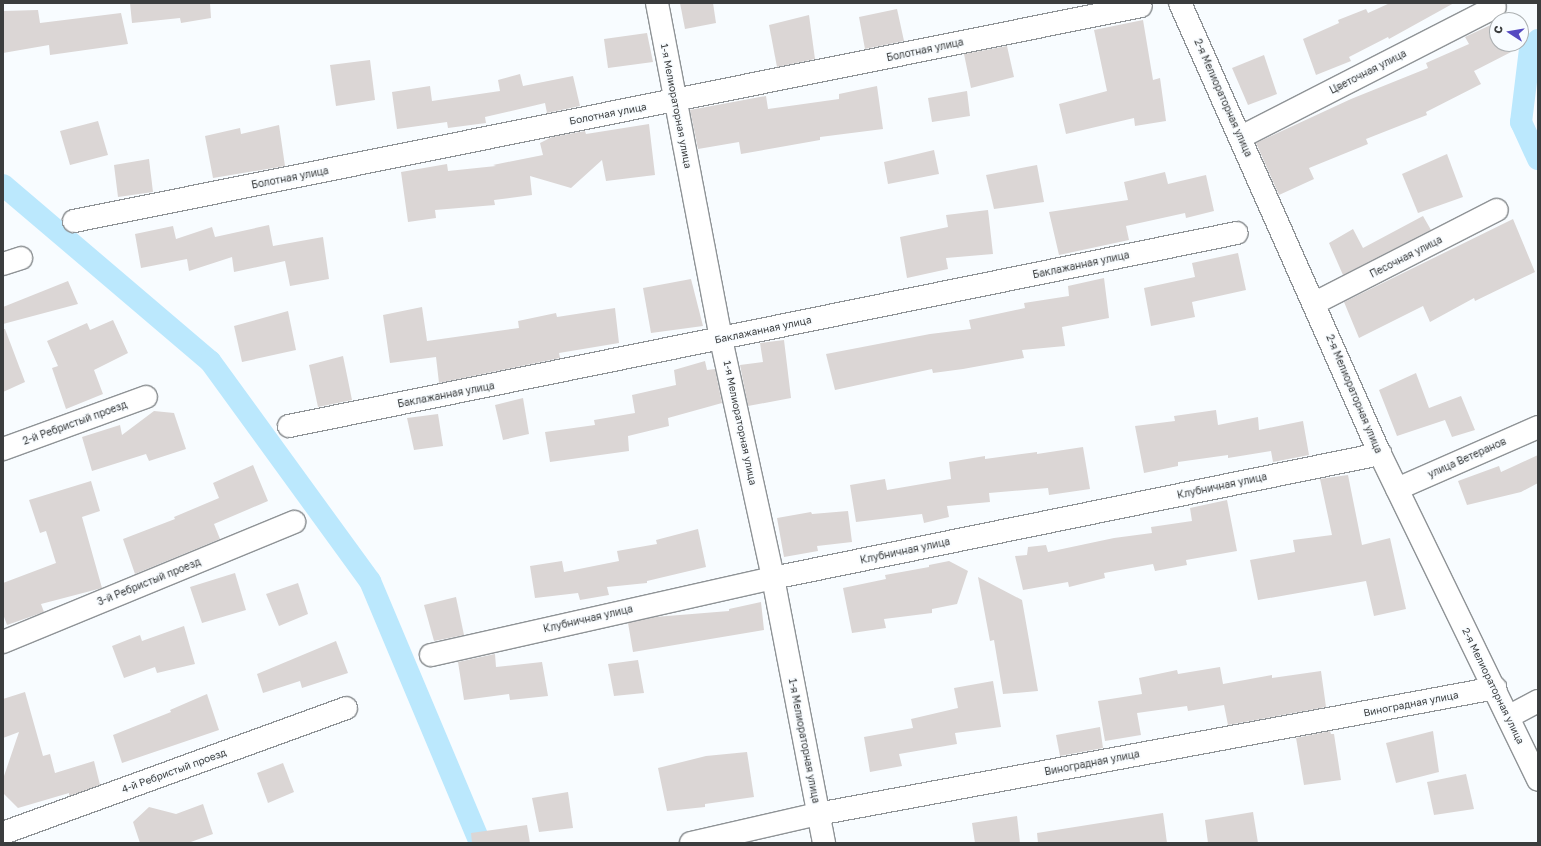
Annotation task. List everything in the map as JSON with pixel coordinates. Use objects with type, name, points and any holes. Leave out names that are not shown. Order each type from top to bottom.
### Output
[{"type":"street","name":"1-я Мелиораторная улица","points":[[657,3],[674,101],[721,339],[773,578],[824,843]]},
{"type":"street","name":"2-я Мелиораторная улица","points":[[1180,3],[1315,303],[1380,454],[1495,688],[1538,780]]},
{"type":"street","name":"Болотная улица","points":[[74,221],[1141,6]]},
{"type":"street","name":"Цветочная улица","points":[[1241,137],[1495,6]]},
{"type":"street","name":"Песочная улица","points":[[1315,303],[1497,210]]},
{"type":"street","name":"Баклажанная улица","points":[[289,426],[1237,233]]},
{"type":"street","name":"2-й Ребристый проезд","points":[[3,449],[146,397]]},
{"type":"street","name":"улица Ветеранов","points":[[1397,489],[1538,427]]},
{"type":"street","name":"Клубничная улица","points":[[432,655],[773,578],[1380,454]]},
{"type":"street","name":"3-й Ребристый проезд","points":[[3,642],[294,522]]},
{"type":"street","name":"Виноградная улица","points":[[691,843],[818,814],[1495,688]]},
{"type":"street","points":[[1508,717],[1538,702]]},
{"type":"street","name":"4-й Ребристый проезд","points":[[3,833],[346,708]]},
{"type":"building","points":[[130,3],[210,3],[211,18],[181,23],[180,18],[132,23]]},
{"type":"building","points":[[680,3],[713,3],[716,23],[685,29]]},
{"type":"building","points":[[1390,3],[1454,3],[1389,39],[1388,37],[1349,57],[1351,61],[1316,75],[1303,39],[1339,23],[1338,20],[1366,9],[1368,13]]},
{"type":"building","points":[[897,9],[904,41],[865,49],[859,17]]},
{"type":"building","points":[[38,10],[40,23],[121,13],[128,44],[50,55],[49,45],[3,53],[3,11]]},
{"type":"building","points":[[809,15],[815,59],[777,67],[769,25]]},
{"type":"building","points":[[1143,20],[1153,80],[1160,78],[1166,121],[1135,126],[1134,118],[1066,134],[1059,104],[1107,91],[1094,30]]},
{"type":"building","points":[[1489,26],[1489,52],[1511,52],[1474,71],[1481,84],[1426,112],[1427,115],[1366,139],[1368,144],[1309,168],[1314,179],[1279,195],[1256,143],[1351,99],[1428,68],[1426,63],[1469,44],[1465,37]]},
{"type":"building","points":[[647,33],[653,62],[608,68],[604,39]]},
{"type":"building","points":[[1007,46],[1014,77],[971,88],[964,54]]},
{"type":"building","points":[[1264,55],[1277,94],[1248,105],[1232,68]]},
{"type":"building","points":[[370,60],[375,100],[336,106],[330,65]]},
{"type":"building","points":[[520,74],[523,86],[573,76],[580,106],[547,113],[545,103],[485,117],[486,123],[448,128],[447,122],[397,129],[392,92],[430,86],[432,101],[500,91],[498,80]]},
{"type":"building","points":[[877,86],[883,129],[820,137],[820,140],[741,154],[739,142],[698,149],[690,110],[766,96],[768,109],[839,99],[839,94]]},
{"type":"building","points":[[967,91],[970,116],[932,122],[928,98]]},
{"type":"building","points":[[98,121],[108,155],[70,165],[60,131]]},
{"type":"building","points":[[649,124],[655,175],[606,181],[602,160],[571,188],[530,176],[532,195],[494,200],[495,205],[435,210],[436,218],[408,222],[401,172],[447,164],[448,171],[496,166],[493,165],[543,155],[540,143],[552,137],[585,131],[586,134]]},
{"type":"building","points":[[279,125],[285,166],[213,178],[205,136],[240,128],[241,134]]},
{"type":"building","points":[[934,150],[939,174],[888,184],[884,162]]},
{"type":"building","points":[[1447,154],[1463,197],[1418,213],[1402,174]]},
{"type":"building","points":[[149,159],[153,192],[118,197],[114,165]]},
{"type":"building","points":[[1037,165],[1044,202],[994,209],[986,175]]},
{"type":"building","points":[[1165,172],[1168,184],[1206,175],[1214,211],[1186,218],[1185,213],[1126,226],[1129,240],[1059,255],[1049,212],[1128,200],[1124,182]]},
{"type":"building","points":[[988,210],[993,254],[946,258],[948,269],[907,278],[900,237],[948,227],[946,215]]},
{"type":"building","points":[[1423,216],[1431,230],[1343,275],[1329,243],[1353,229],[1363,248]]},
{"type":"building","points":[[1513,219],[1535,272],[1475,301],[1474,298],[1430,322],[1423,306],[1359,338],[1344,302]]},
{"type":"building","points":[[269,225],[273,246],[323,237],[329,279],[290,286],[285,261],[234,272],[232,257],[189,271],[187,259],[141,268],[135,234],[173,226],[176,239],[212,227],[215,237]]},
{"type":"building","points":[[1238,253],[1246,290],[1192,302],[1195,317],[1151,326],[1144,288],[1195,277],[1192,263]]},
{"type":"building","points":[[1104,278],[1109,318],[1062,327],[1065,346],[1022,350],[1024,358],[933,373],[932,369],[835,390],[826,354],[930,334],[971,329],[969,320],[1025,308],[1024,303],[1069,296],[1068,286]]},
{"type":"building","points":[[691,279],[703,326],[651,333],[643,288]]},
{"type":"building","points":[[68,281],[78,304],[3,324],[3,307]]},
{"type":"building","points":[[422,307],[427,341],[519,328],[518,321],[556,313],[557,317],[615,308],[619,343],[559,353],[560,358],[439,383],[436,357],[390,363],[383,315]]},
{"type":"building","points":[[288,311],[296,350],[242,362],[234,326]]},
{"type":"building","points":[[113,320],[128,353],[94,370],[103,394],[66,409],[52,368],[58,366],[47,341],[87,323],[90,330]]},
{"type":"building","points":[[3,329],[5,329],[25,382],[3,392]]},
{"type":"building","points":[[784,340],[791,398],[748,406],[740,365],[763,362],[760,343]]},
{"type":"building","points":[[343,356],[352,400],[318,407],[309,365]]},
{"type":"building","points":[[705,361],[707,370],[715,369],[722,403],[668,418],[669,426],[628,436],[629,451],[550,462],[545,432],[595,425],[594,420],[635,413],[632,395],[676,385],[674,370]]},
{"type":"building","points":[[1416,373],[1429,408],[1461,396],[1475,430],[1452,437],[1445,420],[1397,436],[1379,390]]},
{"type":"building","points":[[523,398],[529,434],[503,440],[495,405]]},
{"type":"building","points":[[1216,410],[1218,425],[1258,417],[1259,430],[1303,421],[1309,455],[1273,462],[1271,451],[1228,458],[1228,455],[1178,462],[1178,466],[1144,473],[1135,426],[1175,421],[1174,416]]},
{"type":"building","points":[[154,411],[174,413],[186,449],[149,461],[146,454],[92,471],[82,437],[120,425],[122,435]]},
{"type":"building","points":[[438,414],[443,446],[414,450],[407,418]]},
{"type":"building","points":[[1083,447],[1090,489],[1049,495],[1048,488],[989,493],[990,502],[947,506],[949,517],[924,523],[922,514],[856,522],[850,485],[885,479],[887,490],[951,479],[949,462],[985,456],[985,459],[1037,452],[1037,454]]},
{"type":"building","points":[[1538,455],[1538,483],[1521,492],[1467,505],[1458,481],[1499,466],[1501,472]]},
{"type":"building","points":[[253,465],[268,501],[214,524],[220,539],[135,574],[123,539],[175,519],[174,517],[219,498],[213,483]]},
{"type":"building","points":[[1348,475],[1362,545],[1390,538],[1406,609],[1374,616],[1366,581],[1258,600],[1250,560],[1295,552],[1293,540],[1332,535],[1320,479]]},
{"type":"building","points":[[91,481],[100,511],[82,517],[102,588],[41,604],[44,612],[7,625],[3,614],[3,583],[56,563],[46,531],[40,533],[29,500]]},
{"type":"building","points":[[1227,500],[1237,551],[1186,560],[1187,565],[1155,571],[1153,564],[1104,573],[1105,578],[1069,587],[1068,582],[1023,590],[1015,556],[1027,555],[1028,547],[1046,545],[1048,552],[1114,538],[1152,533],[1151,527],[1192,521],[1190,508]]},
{"type":"building","points":[[848,511],[852,542],[817,546],[818,551],[784,557],[777,518],[811,512],[812,514]]},
{"type":"building","points":[[698,529],[706,567],[647,581],[647,583],[607,587],[609,595],[580,600],[578,593],[535,598],[530,566],[562,561],[564,572],[619,561],[617,551],[657,544],[656,540]]},
{"type":"building","points":[[949,561],[968,571],[957,604],[932,609],[932,613],[884,619],[886,628],[852,633],[843,588],[886,579],[885,575],[929,567],[929,565]]},
{"type":"building","points":[[235,573],[246,610],[202,623],[190,587]]},
{"type":"building","points":[[978,577],[1022,600],[1038,691],[1003,694],[994,640],[990,641]]},
{"type":"building","points":[[298,583],[308,614],[279,626],[266,594]]},
{"type":"building","points":[[456,597],[464,635],[434,641],[424,605]]},
{"type":"building","points":[[761,602],[764,630],[633,652],[628,623],[655,617],[729,611],[729,609]]},
{"type":"building","points":[[184,626],[195,664],[157,673],[155,667],[124,678],[112,646],[140,635],[142,641]]},
{"type":"building","points":[[336,641],[348,673],[302,688],[300,681],[263,693],[257,674]]},
{"type":"building","points":[[495,654],[496,667],[542,662],[548,696],[510,700],[509,694],[464,700],[458,662]]},
{"type":"building","points":[[638,660],[644,693],[614,696],[608,664]]},
{"type":"building","points":[[1220,667],[1223,684],[1272,675],[1272,678],[1321,671],[1326,707],[1228,725],[1224,705],[1188,711],[1187,706],[1137,713],[1141,735],[1105,741],[1098,701],[1142,694],[1139,678],[1177,670],[1178,674]]},
{"type":"building","points":[[993,681],[1001,727],[955,733],[957,744],[899,754],[902,766],[870,772],[864,737],[913,728],[911,719],[958,708],[954,688]]},
{"type":"building","points":[[25,692],[43,756],[50,754],[55,773],[94,761],[100,785],[69,796],[69,793],[18,808],[3,793],[3,779],[19,732],[3,738],[3,699]]},
{"type":"building","points":[[207,694],[219,730],[122,763],[113,735],[171,712],[170,710]]},
{"type":"building","points":[[1100,727],[1103,748],[1060,756],[1056,735]]},
{"type":"building","points":[[1330,731],[1331,734],[1334,734],[1341,780],[1304,785],[1296,738]]},
{"type":"building","points":[[1433,731],[1439,772],[1396,783],[1386,743]]},
{"type":"building","points":[[747,752],[754,797],[705,804],[705,807],[667,811],[658,768],[706,756]]},
{"type":"building","points":[[283,763],[294,792],[268,803],[257,773]]},
{"type":"building","points":[[1466,774],[1474,809],[1434,815],[1427,782]]},
{"type":"building","points":[[568,792],[573,828],[539,832],[532,798]]},
{"type":"building","points":[[203,804],[213,834],[188,843],[140,843],[133,822],[149,807],[176,814]]},
{"type":"building","points":[[1253,812],[1258,843],[1208,843],[1205,820]]},
{"type":"building","points":[[1163,813],[1167,843],[1038,843],[1037,833]]},
{"type":"building","points":[[1017,816],[1020,843],[975,843],[972,823]]},
{"type":"building","points":[[527,825],[530,843],[472,843],[471,833]]},
{"type":"waterway","points":[[1538,40],[1530,49],[1521,122],[1538,159]]},
{"type":"waterway","points":[[3,185],[210,361],[370,581],[480,843]]}]
